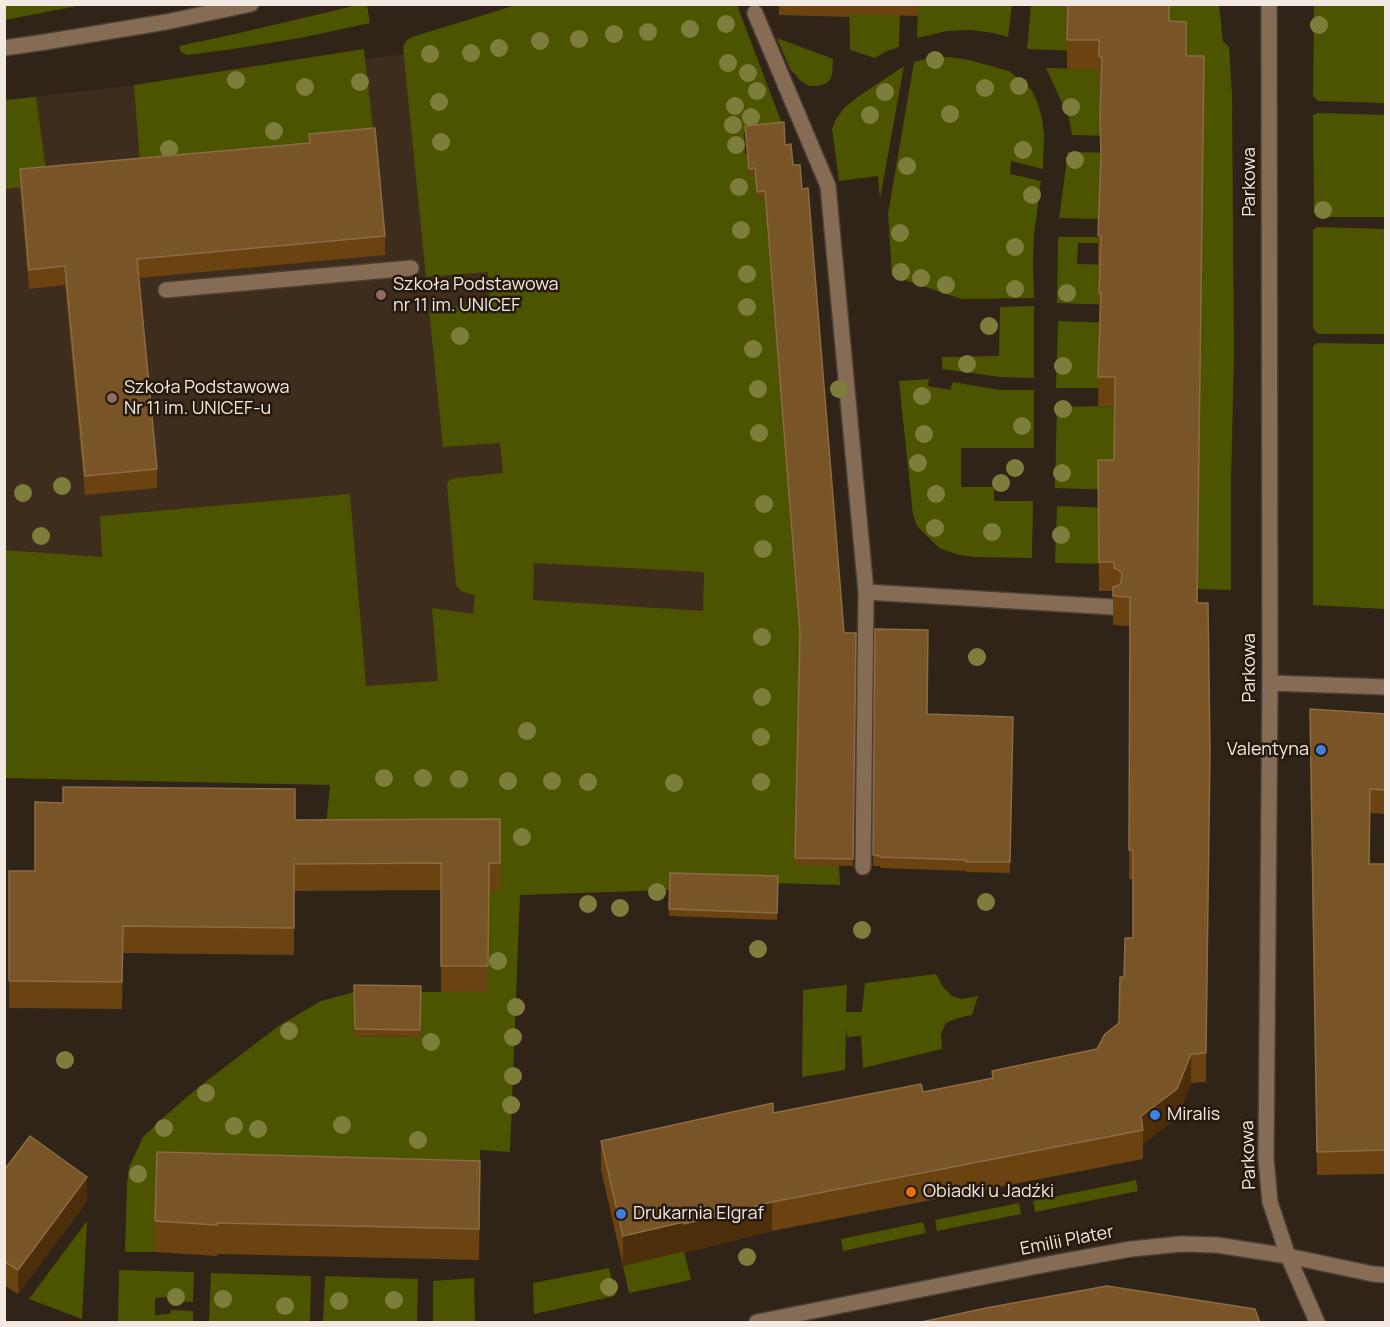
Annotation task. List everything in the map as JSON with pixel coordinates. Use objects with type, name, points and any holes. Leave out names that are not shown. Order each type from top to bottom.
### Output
[{"type":"street","points":[[4,48],[166,22],[251,4]]},
{"type":"street","name":"Parkowa","points":[[1269,4],[1270,683],[1266,1159],[1270,1202],[1288,1256],[1317,1323]]},
{"type":"street","points":[[755,14],[828,186],[866,592],[863,867]]},
{"type":"street","points":[[166,290],[411,268]]},
{"type":"street","points":[[866,592],[1113,607]]},
{"type":"street","points":[[1270,683],[1386,687]]},
{"type":"street","name":"Emilii Plater","points":[[757,1323],[1048,1264],[1131,1249],[1181,1244],[1217,1245],[1386,1275]]},
{"type":"shaded area","name":"Szkoła Podstawowa nr 11 im. UNICEF","points":[[729,17],[763,794],[5,778],[5,100]]},
{"type":"green space","points":[[5,4],[82,4],[82,5],[5,20]]},
{"type":"green space","points":[[358,5],[367,5],[370,23],[300,38],[187,55],[181,52],[179,46],[235,34]]},
{"type":"green space","name":"Szkoła Podstawowa nr 11 im. UNICEF","points":[[516,5],[737,5],[784,129],[744,132],[745,154],[747,154],[749,176],[755,175],[757,199],[765,198],[799,622],[839,866],[840,885],[671,880],[670,890],[520,895],[510,1152],[480,1150],[480,1193],[157,1183],[155,1252],[125,1252],[129,1167],[143,1137],[195,1090],[277,1027],[321,1001],[354,992],[355,1036],[420,1037],[421,992],[488,992],[465,890],[324,847],[330,785],[5,778],[4,550],[102,557],[100,516],[350,494],[366,686],[438,681],[432,608],[473,614],[475,596],[461,591],[456,585],[447,485],[449,480],[456,478],[503,473],[500,443],[443,447],[429,309],[490,303],[488,272],[426,277],[403,47],[412,37]],"holes":[[[534,563],[704,572],[703,611],[533,600]]]},
{"type":"green space","points":[[849,5],[900,5],[899,47],[875,58],[850,50]]},
{"type":"green space","points":[[918,5],[1012,5],[1008,37],[971,30],[947,31],[917,38]]},
{"type":"green space","points":[[1031,5],[1066,5],[1083,19],[1083,51],[1027,49]]},
{"type":"green space","points":[[1152,5],[1219,5],[1223,41],[1229,47],[1232,94],[1234,355],[1231,590],[1198,589]]},
{"type":"green space","points":[[1314,5],[1385,5],[1385,103],[1318,101],[1313,96]]},
{"type":"green space","points":[[777,38],[833,59],[830,80],[816,86],[809,86],[801,81],[790,69]]},
{"type":"green space","points":[[364,49],[375,147],[141,177],[134,85]]},
{"type":"green space","points":[[934,57],[969,60],[1009,71],[1032,91],[1037,101],[1044,135],[1043,169],[1011,161],[1010,174],[1041,181],[1034,235],[1034,298],[962,299],[892,276],[888,214],[914,62]]},
{"type":"green space","points":[[904,66],[880,199],[878,176],[839,181],[832,129],[844,108]]},
{"type":"green space","points":[[1046,68],[1099,69],[1116,86],[1115,136],[1072,135],[1069,118]]},
{"type":"green space","points":[[36,97],[48,185],[5,189],[5,100]]},
{"type":"green space","points":[[1318,113],[1385,115],[1385,217],[1317,217],[1314,213],[1313,115]]},
{"type":"green space","points":[[1068,152],[1116,153],[1100,219],[1059,218]]},
{"type":"green space","points":[[1317,227],[1385,229],[1385,334],[1318,334],[1313,328],[1313,230]]},
{"type":"green space","points":[[1058,237],[1100,237],[1115,243],[1078,243],[1077,264],[1116,265],[1115,305],[1057,303]]},
{"type":"green space","points":[[1034,306],[1034,378],[1000,377],[942,369],[942,357],[999,356],[1000,307]]},
{"type":"green space","points":[[1058,321],[1115,323],[1099,388],[1056,388]]},
{"type":"green space","points":[[1317,343],[1385,344],[1385,609],[1313,605],[1313,346]]},
{"type":"green space","points":[[929,379],[928,386],[950,390],[953,382],[1000,390],[1034,390],[1034,448],[961,448],[961,487],[994,487],[994,501],[1033,501],[1032,558],[959,555],[939,548],[917,526],[913,515],[899,381]]},
{"type":"green space","points":[[1115,406],[1114,490],[1055,488],[1057,407]]},
{"type":"green space","points":[[1057,506],[1114,508],[1114,564],[1055,563]]},
{"type":"green space","points":[[936,974],[943,987],[952,996],[962,999],[978,996],[972,1015],[946,1023],[941,1034],[942,1049],[863,1068],[861,1036],[847,1037],[846,1029],[845,1070],[802,1077],[803,990],[847,985],[846,1012],[862,1012],[865,983]]},
{"type":"green space","points":[[1136,1180],[1138,1191],[1035,1212],[1033,1201]]},
{"type":"green space","points":[[1019,1203],[1021,1214],[937,1231],[935,1220]]},
{"type":"green space","points":[[87,1221],[82,1319],[29,1299]]},
{"type":"green space","points":[[923,1222],[926,1233],[843,1251],[841,1239]]},
{"type":"green space","points":[[684,1251],[691,1280],[629,1293],[623,1266]]},
{"type":"green space","points":[[609,1268],[615,1296],[534,1314],[533,1283]]},
{"type":"green space","points":[[119,1270],[194,1272],[193,1302],[170,1301],[170,1297],[155,1298],[155,1315],[170,1314],[171,1310],[193,1311],[193,1322],[118,1322]]},
{"type":"green space","points":[[211,1273],[311,1276],[310,1322],[209,1322]]},
{"type":"green space","points":[[325,1276],[418,1279],[417,1322],[323,1322]]},
{"type":"green space","points":[[474,1278],[475,1322],[433,1322],[433,1281]]},
{"type":"building","points":[[1068,4],[1169,4],[1169,21],[1186,22],[1186,56],[1204,56],[1197,603],[1208,603],[1210,751],[1206,1053],[1191,1054],[1177,1089],[1141,1116],[1143,1130],[772,1202],[684,1224],[684,1222],[623,1236],[601,1141],[773,1103],[773,1113],[921,1084],[923,1092],[993,1078],[992,1071],[1097,1049],[1105,1034],[1119,1023],[1120,977],[1124,977],[1125,938],[1133,938],[1133,850],[1129,850],[1130,597],[1113,596],[1113,587],[1121,583],[1122,574],[1114,568],[1114,562],[1099,562],[1098,460],[1114,460],[1115,377],[1098,377],[1101,293],[1099,293],[1101,236],[1098,235],[1102,57],[1099,57],[1099,40],[1067,40]]},
{"type":"building","points":[[784,122],[785,145],[791,144],[793,165],[800,165],[802,189],[808,188],[844,633],[856,633],[853,859],[795,858],[800,632],[765,191],[757,192],[755,168],[749,169],[745,126]]},
{"type":"building","name":"Szkoła Podstawowa Nr 11 im. UNICEF-u","points":[[375,128],[385,236],[137,259],[157,469],[85,476],[65,266],[29,270],[20,169],[310,143],[309,134]]},
{"type":"building","points":[[875,629],[928,630],[927,714],[1013,717],[1010,862],[966,862],[966,860],[873,855]]},
{"type":"building","points":[[1310,709],[1386,714],[1386,790],[1370,789],[1369,864],[1386,864],[1386,1150],[1317,1152]]},
{"type":"building","points":[[63,787],[295,789],[295,820],[500,819],[500,863],[489,863],[488,966],[441,966],[441,863],[294,864],[294,928],[123,926],[122,982],[9,981],[9,871],[35,871],[35,802],[63,803]]},
{"type":"building","points":[[670,873],[778,876],[777,913],[669,909]]},
{"type":"building","points":[[354,985],[421,986],[420,1030],[355,1029]]},
{"type":"building","points":[[30,1136],[87,1177],[18,1270],[4,1261],[4,1168]]},
{"type":"building","points":[[157,1152],[480,1161],[479,1229],[217,1223],[217,1225],[155,1221]]},
{"type":"building","points":[[1107,1286],[1255,1309],[1260,1323],[917,1323],[986,1308]]},
{"type":"place","name":"Szkoła Podstawowa nr 11 im. UNICEF","points":[[381,295]]},
{"type":"place","name":"Szkoła Podstawowa Nr 11 im. UNICEF-u","points":[[112,398]]},
{"type":"place","name":"Valentyna","points":[[1321,750]]},
{"type":"place","name":"Miralis","points":[[1155,1115]]},
{"type":"place","name":"Obiadki u Jadźki","points":[[911,1192]]},
{"type":"place","name":"Drukarnia Elgraf","points":[[621,1214]]}]
